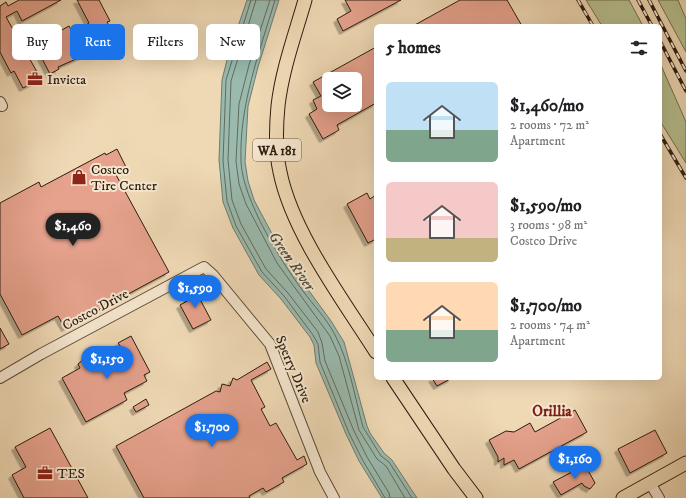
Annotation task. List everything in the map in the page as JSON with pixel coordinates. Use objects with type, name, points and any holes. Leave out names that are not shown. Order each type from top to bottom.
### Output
[{"type":"main road","name":"WA 181","points":[[305,0],[285,71],[278,104],[276,140],[280,172],[287,199],[299,226],[374,349]]},
{"type":"main road","points":[[394,380],[454,469],[476,498]]},
{"type":"main road","points":[[623,498],[686,463]]},
{"type":"street","name":"Costco Drive","points":[[0,378],[41,354],[204,267]]},
{"type":"street","name":"Sperry Drive","points":[[204,267],[213,275],[270,344],[276,354],[320,472],[334,498]]},
{"type":"street","points":[[650,482],[659,498]]},
{"type":"green space","points":[[586,0],[629,0],[642,24],[601,24]]},
{"type":"green space","points":[[658,0],[678,0],[686,19],[686,52]]},
{"type":"green space","points":[[662,68],[686,122],[686,163],[662,124]]},
{"type":"water","points":[[247,0],[279,0],[258,67],[248,106],[245,162],[248,181],[254,200],[285,258],[331,321],[344,342],[370,433],[384,453],[392,460],[417,498],[382,498],[359,461],[346,434],[316,363],[314,345],[310,337],[281,299],[259,275],[233,228],[223,202],[219,160],[222,80],[227,60],[260,60],[260,24],[239,24]]},
{"type":"building","points":[[19,0],[61,0],[22,21],[17,11],[6,17],[12,28],[12,60],[30,60],[41,79],[23,88],[14,71],[11,73],[0,52],[0,6],[6,2],[8,6]]},
{"type":"building","points":[[77,0],[99,0],[110,21],[107,22],[108,24],[88,24],[89,23]]},
{"type":"building","points":[[345,0],[401,0],[343,31],[337,19],[351,11]]},
{"type":"building","points":[[460,0],[507,0],[521,24],[417,24]]},
{"type":"building","points":[[69,26],[70,28],[70,60],[74,60],[58,67],[59,69],[50,74],[43,60],[62,60],[62,30]]},
{"type":"building","points":[[374,48],[374,104],[362,111],[362,72],[331,72]]},
{"type":"building","points":[[322,77],[322,112],[360,112],[337,125],[339,130],[323,139],[309,114],[317,109],[313,100],[321,96],[313,82]]},
{"type":"building","points":[[117,149],[126,167],[115,173],[169,272],[65,328],[58,316],[22,335],[0,294],[0,203],[39,182],[41,187],[105,153],[106,155]]},
{"type":"building","points":[[367,193],[370,199],[374,196],[374,240],[368,243],[347,204]]},
{"type":"building","points":[[193,286],[211,320],[193,329],[180,305],[189,300],[184,291]]},
{"type":"building","points":[[0,328],[9,344],[0,349]]},
{"type":"building","points":[[131,336],[150,372],[144,375],[147,381],[124,393],[127,400],[86,422],[62,378],[80,368],[78,364],[88,356],[91,362],[121,347],[118,343]]},
{"type":"building","points":[[267,362],[271,369],[251,380],[265,407],[261,409],[270,426],[276,423],[297,460],[304,456],[307,464],[282,478],[284,482],[266,492],[263,488],[249,496],[250,498],[144,498],[116,446],[216,391],[220,392],[222,384],[230,386],[233,378],[237,380]]},
{"type":"building","points":[[433,380],[448,380],[437,386]]},
{"type":"building","points":[[146,399],[149,405],[136,412],[133,407]]},
{"type":"building","points":[[575,410],[587,432],[519,469],[514,460],[504,465],[504,458],[498,462],[498,457],[489,440],[506,431],[514,432],[530,423],[535,432]]},
{"type":"building","points":[[50,428],[88,498],[24,498],[12,475],[26,467],[15,447]]},
{"type":"building","points":[[655,430],[667,453],[630,473],[618,449]]},
{"type":"building","points":[[585,465],[595,483],[590,489],[582,483],[561,495],[553,482]]},
{"type":"railway","points":[[578,0],[592,24]]},
{"type":"railway","points":[[638,0],[651,24]]},
{"type":"railway","points":[[649,0],[662,24]]},
{"type":"railway","points":[[662,25],[686,71]]},
{"type":"railway","points":[[662,45],[686,91]]},
{"type":"railway","points":[[662,137],[686,178]]},
{"type":"place","name":"Invicta","points":[[35,79]]},
{"type":"place","name":"Costco Tire Center","points":[[79,177]]},
{"type":"place","name":"TES","points":[[45,473]]},
{"type":"district","name":"Orillia","points":[[552,411]]},
{"type":"water label","name":"Green River","points":[[292,261]]}]
